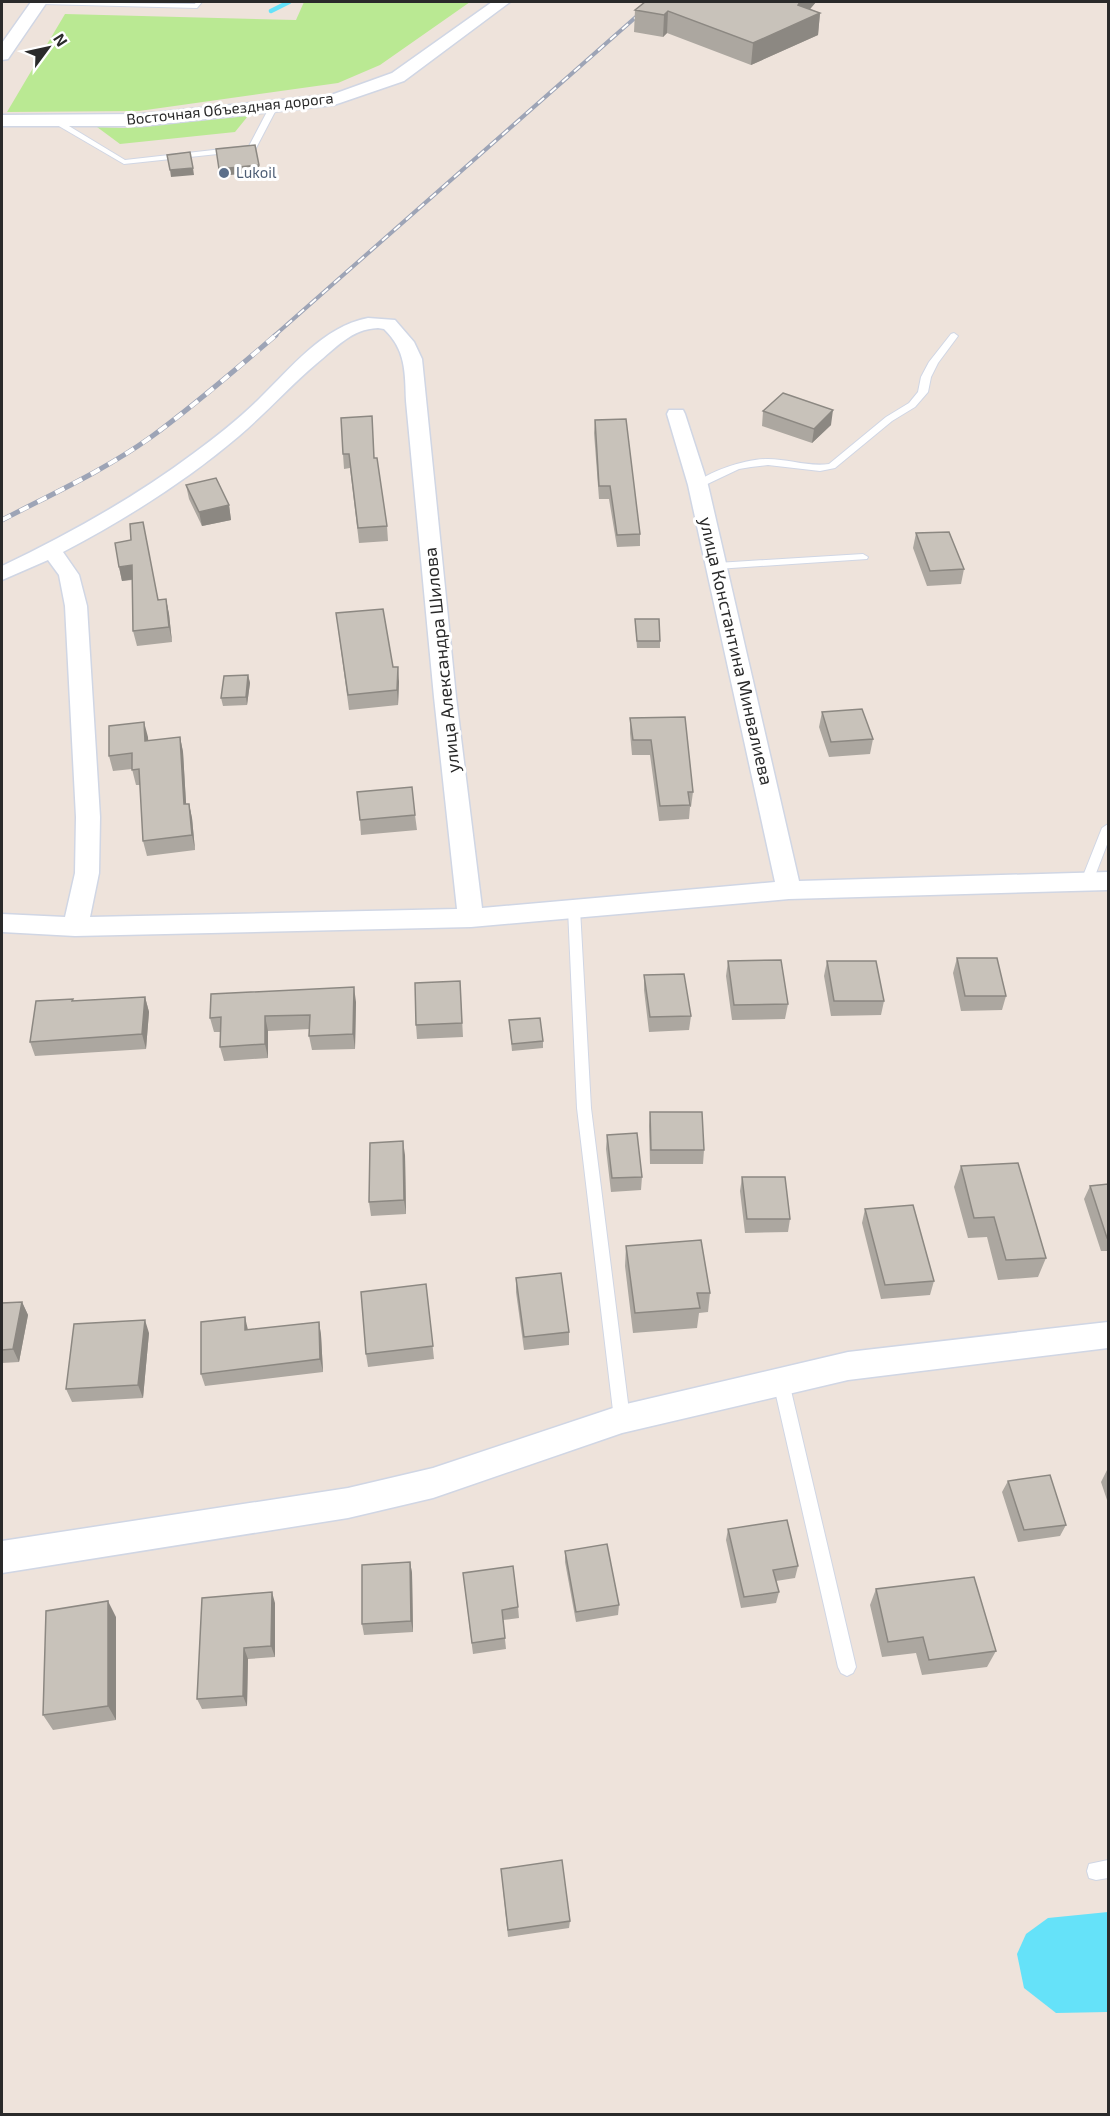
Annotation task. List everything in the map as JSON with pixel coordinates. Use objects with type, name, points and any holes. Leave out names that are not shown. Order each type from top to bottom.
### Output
[{"type":"main road","points":[[2,55],[41,2]]},
{"type":"main road","name":"Восточная Объездная дорога","points":[[2,121],[142,120],[333,100],[398,77],[502,2]]},
{"type":"street","name":"улица Александра Шилова","points":[[2,574],[52,550],[159,487],[220,442],[262,406],[336,335],[363,323],[389,324],[406,340],[413,353],[415,401],[445,698],[471,918]]},
{"type":"street","name":"улица Константина Минвалиева","points":[[675,414],[698,485],[789,890]]},
{"type":"street","points":[[52,550],[69,575],[76,606],[88,817],[87,873],[75,927]]},
{"type":"street","points":[[2,923],[75,927],[471,918],[789,890],[1098,881]]},
{"type":"street","points":[[2,1557],[348,1503],[433,1483],[622,1419],[848,1366],[1108,1335]]},
{"type":"lane","points":[[41,2],[197,6],[200,2]]},
{"type":"lane","points":[[56,122],[124,162],[252,148],[273,108]]},
{"type":"lane","points":[[698,485],[736,467],[751,464],[768,462],[820,468],[832,466],[889,419],[912,405],[923,392],[926,377],[934,362],[954,336]]},
{"type":"lane","points":[[717,566],[863,557]]},
{"type":"lane","points":[[1098,881],[1108,828]]},
{"type":"lane","points":[[574,909],[584,1108],[622,1419]]},
{"type":"lane","points":[[781,1382],[847,1667]]},
{"type":"green space","points":[[304,2],[470,2],[380,65],[338,83],[139,111],[7,112],[65,14],[296,20]]},
{"type":"green space","points":[[248,116],[235,132],[120,144],[97,127],[124,128]]},
{"type":"water","points":[[1108,1912],[1108,2012],[1056,2013],[1024,1988],[1017,1954],[1026,1934],[1048,1918]]},
{"type":"building","points":[[645,2],[800,2],[798,5],[820,13],[753,43],[668,11],[664,15],[635,10]]},
{"type":"building","points":[[255,145],[259,165],[219,169],[216,149]]},
{"type":"building","points":[[190,152],[193,168],[170,170],[167,155]]},
{"type":"building","points":[[783,393],[833,410],[814,429],[763,411]]},
{"type":"building","points":[[372,416],[374,458],[377,458],[387,526],[358,528],[349,454],[343,454],[341,418]]},
{"type":"building","points":[[626,419],[640,534],[617,535],[610,486],[599,486],[595,420]]},
{"type":"building","points":[[216,478],[229,505],[199,512],[186,485]]},
{"type":"building","points":[[143,522],[158,600],[166,599],[169,627],[133,631],[132,565],[119,567],[115,543],[131,540],[130,524]]},
{"type":"building","points":[[949,532],[964,569],[930,571],[916,533]]},
{"type":"building","points":[[383,609],[393,667],[398,667],[397,690],[348,695],[336,613]]},
{"type":"building","points":[[635,619],[659,619],[660,641],[637,641]]},
{"type":"building","points":[[248,675],[246,697],[221,698],[224,676]]},
{"type":"building","points":[[862,709],[873,739],[831,742],[822,712]]},
{"type":"building","points":[[685,717],[693,792],[688,792],[690,805],[660,806],[651,740],[633,740],[630,718]]},
{"type":"building","points":[[144,722],[145,741],[180,737],[184,804],[189,804],[192,835],[143,841],[139,769],[132,770],[132,753],[109,756],[109,726]]},
{"type":"building","points":[[412,787],[415,815],[360,820],[357,792]]},
{"type":"building","points":[[957,958],[997,958],[1006,996],[965,996]]},
{"type":"building","points":[[781,960],[788,1004],[734,1005],[728,961]]},
{"type":"building","points":[[827,961],[876,961],[884,1001],[834,1001]]},
{"type":"building","points":[[684,974],[691,1016],[650,1017],[644,975]]},
{"type":"building","points":[[460,981],[462,1023],[416,1025],[415,983]]},
{"type":"building","points":[[354,987],[353,1034],[309,1036],[310,1015],[265,1016],[265,1044],[220,1047],[221,1017],[210,1018],[211,994]]},
{"type":"building","points":[[145,997],[142,1034],[30,1042],[36,1001]]},
{"type":"building","points":[[540,1018],[543,1041],[512,1044],[509,1020]]},
{"type":"building","points":[[650,1112],[702,1112],[704,1150],[651,1150]]},
{"type":"building","points":[[637,1133],[642,1177],[612,1178],[607,1135]]},
{"type":"building","points":[[403,1141],[404,1200],[369,1202],[370,1143]]},
{"type":"building","points":[[1018,1163],[1046,1258],[1006,1260],[994,1217],[974,1218],[961,1166]]},
{"type":"building","points":[[742,1177],[785,1177],[790,1219],[747,1219]]},
{"type":"building","points":[[1108,1184],[1108,1238],[1107,1238],[1090,1186]]},
{"type":"building","points":[[913,1205],[934,1281],[885,1285],[865,1209]]},
{"type":"building","points":[[701,1240],[710,1293],[697,1293],[700,1308],[635,1313],[626,1246]]},
{"type":"building","points":[[561,1273],[569,1332],[524,1337],[516,1278]]},
{"type":"building","points":[[426,1284],[433,1346],[366,1354],[361,1292]]},
{"type":"building","points":[[22,1302],[13,1349],[2,1350],[2,1303]]},
{"type":"building","points":[[245,1317],[245,1330],[319,1322],[320,1359],[201,1374],[201,1322]]},
{"type":"building","points":[[145,1320],[138,1385],[66,1389],[74,1324]]},
{"type":"building","points":[[1050,1475],[1066,1525],[1024,1530],[1008,1481]]},
{"type":"building","points":[[787,1520],[798,1566],[773,1570],[779,1592],[744,1597],[728,1529]]},
{"type":"building","points":[[607,1544],[619,1605],[576,1612],[565,1551]]},
{"type":"building","points":[[410,1562],[411,1621],[362,1624],[362,1565]]},
{"type":"building","points":[[513,1566],[518,1607],[502,1610],[505,1638],[472,1643],[463,1573]]},
{"type":"building","points":[[974,1577],[996,1651],[929,1660],[923,1637],[888,1642],[876,1589]]},
{"type":"building","points":[[272,1592],[271,1646],[244,1648],[243,1696],[197,1699],[202,1598]]},
{"type":"building","points":[[108,1601],[108,1706],[43,1715],[46,1611]]},
{"type":"building","points":[[562,1860],[570,1921],[508,1930],[501,1869]]},
{"type":"waterway","points":[[271,11],[289,2]]},
{"type":"railway","points":[[274,336],[653,2]]},
{"type":"railway","points":[[2,520],[78,481],[151,437],[276,335]]},
{"type":"place","name":"Lukoil","points":[[224,173]]}]
